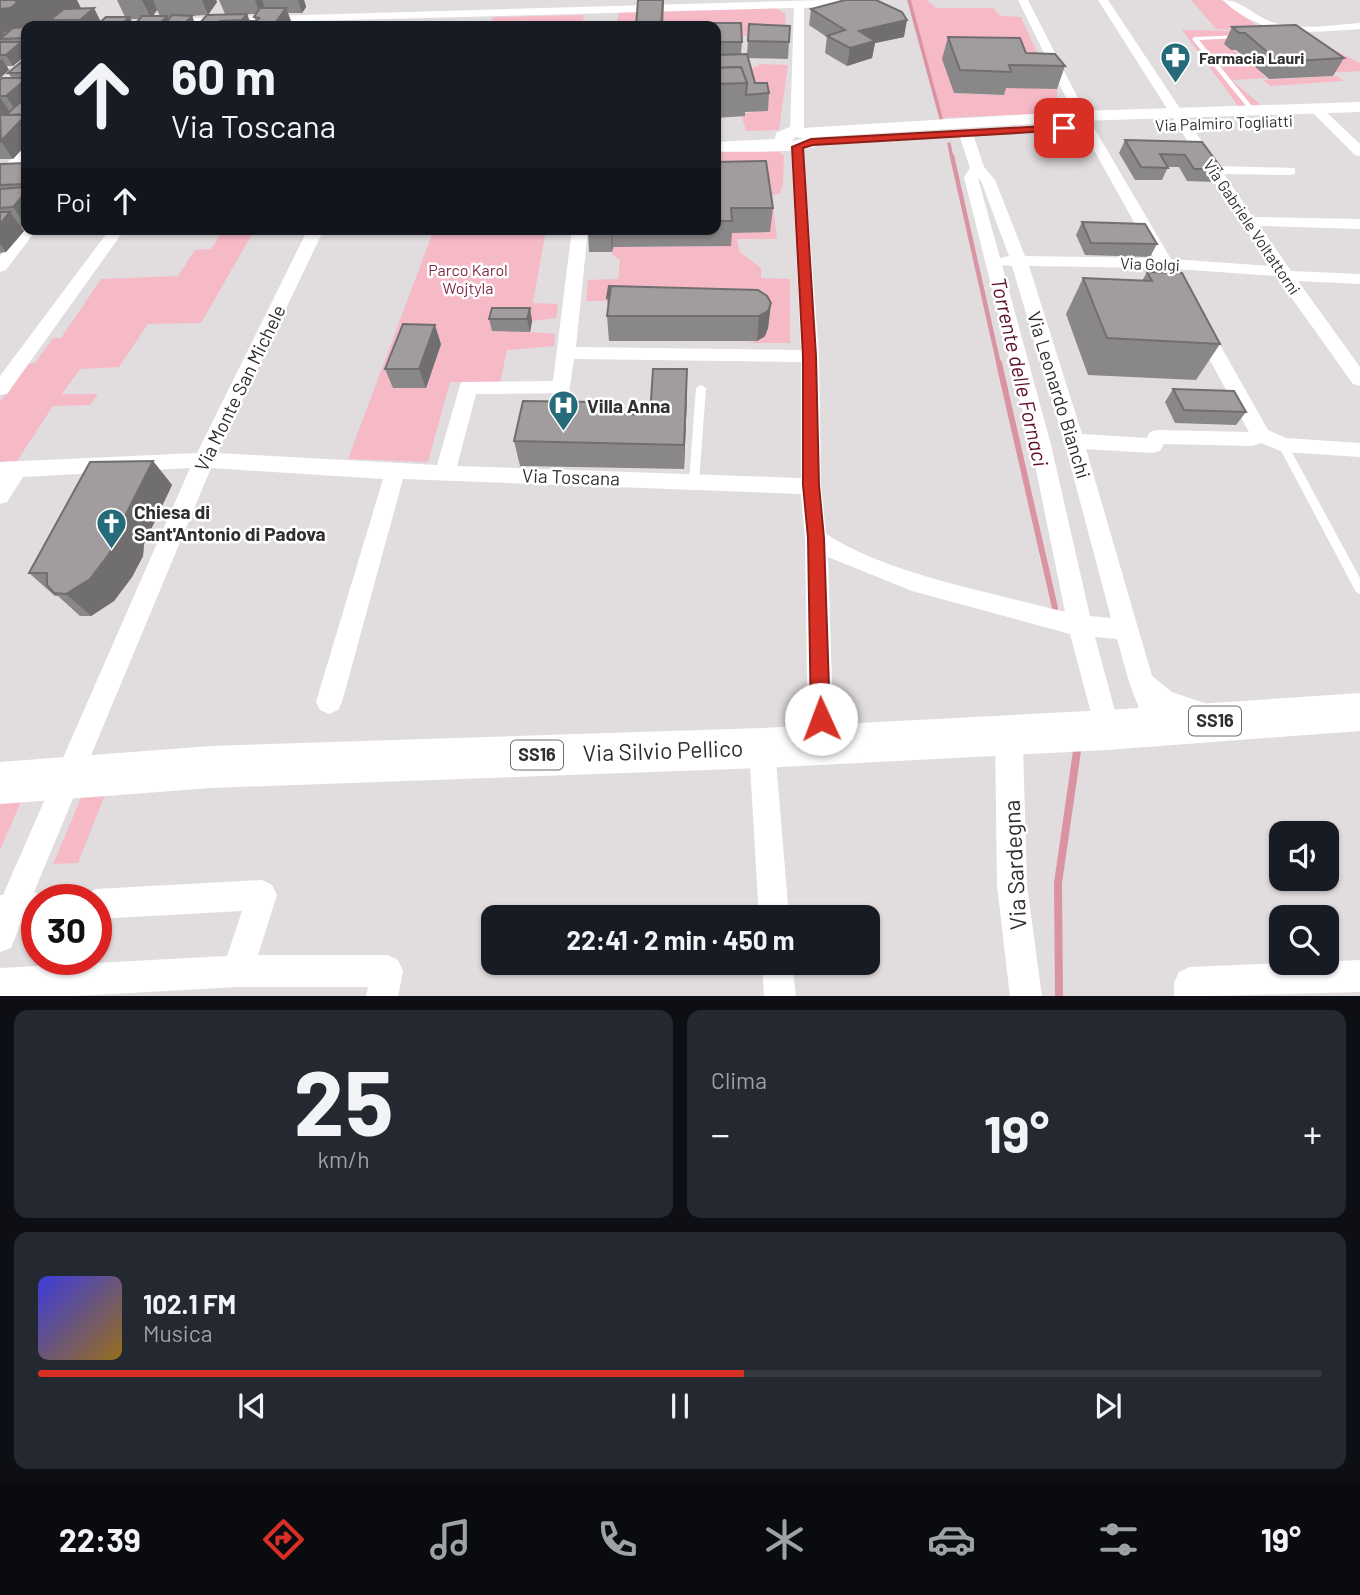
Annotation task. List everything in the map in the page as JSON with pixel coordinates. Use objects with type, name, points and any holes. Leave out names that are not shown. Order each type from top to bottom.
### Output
[{"type":"main road","name":"SS16","points":[[1158,725],[1360,712]]},
{"type":"main road","name":"Via Silvio Pellico","points":[[0,783],[211,767],[762,748],[1158,725]]},
{"type":"street","points":[[427,21],[438,0]]},
{"type":"street","points":[[258,21],[616,5],[799,5],[863,0]]},
{"type":"street","points":[[1023,0],[1084,121],[1261,435],[1283,445],[1360,450]]},
{"type":"street","name":"Via Gabriele Voltattorni","points":[[1103,0],[1179,120],[1282,273],[1360,380]]},
{"type":"street","points":[[1228,0],[1255,19],[1279,27],[1304,30],[1360,26]]},
{"type":"street","points":[[799,5],[797,138],[810,356],[811,485],[816,538],[821,745]]},
{"type":"street","name":"Via Palmiro Togliatti","points":[[721,147],[797,138],[1084,121],[1179,120],[1320,113],[1360,107]]},
{"type":"street","name":"Via Palmiro Togliatti","points":[[1179,120],[1253,111],[1360,116]]},
{"type":"street","points":[[1320,113],[1360,152]]},
{"type":"street","points":[[721,137],[967,134],[1084,121]]},
{"type":"street","name":"Via Leonardo Bianchi","points":[[967,134],[977,168],[988,180],[1019,261],[1074,441],[1125,629],[1158,725]]},
{"type":"street","name":"Via Leonardo Bianchi","points":[[977,168],[971,177],[1041,445],[1080,626],[1107,730]]},
{"type":"street","points":[[1213,170],[1290,171]]},
{"type":"street","points":[[1247,221],[1360,223]]},
{"type":"street","points":[[0,267],[25,235]]},
{"type":"street","points":[[0,389],[114,235]]},
{"type":"street","name":"Via Monte San Michele","points":[[0,937],[16,909],[67,779],[204,460],[313,235]]},
{"type":"street","points":[[445,472],[468,387],[562,388],[579,235]]},
{"type":"street","name":"Via Golgi","points":[[992,261],[1166,263],[1360,279]]},
{"type":"street","points":[[566,353],[810,356]]},
{"type":"street","points":[[1074,441],[1153,446],[1157,437],[1252,439],[1261,435]]},
{"type":"street","name":"Via Toscana","points":[[9,469],[204,460],[395,471],[811,485]]},
{"type":"street","points":[[0,496],[9,469]]},
{"type":"street","points":[[329,702],[395,471]]},
{"type":"street","points":[[816,538],[834,550],[912,581],[1080,626],[1125,629]]},
{"type":"street","points":[[1141,682],[1164,701],[1202,714],[1273,717]]},
{"type":"street","name":"Via Sardegna","points":[[1007,734],[1010,746],[1012,885],[1026,996]]},
{"type":"street","points":[[762,748],[773,905]]},
{"type":"street","points":[[112,903],[262,895],[238,971]]},
{"type":"street","points":[[13,988],[238,971],[387,971],[382,996]]},
{"type":"street","points":[[779,975],[780,996]]},
{"type":"street","points":[[1190,996],[1190,983],[1360,976]]},
{"type":"lane","points":[[1250,36],[1195,39],[1253,111]]},
{"type":"lane","points":[[694,481],[701,388]]},
{"type":"lane","points":[[1283,445],[1360,589]]},
{"type":"green space","points":[[909,0],[927,0],[936,8],[993,8],[1000,16],[1021,17],[1048,76],[943,59],[954,93],[1003,95],[1002,87],[1057,89],[1057,113],[941,118]]},
{"type":"green space","points":[[1191,0],[1221,0],[1263,30],[1216,29]]},
{"type":"green space","points":[[776,8],[785,13],[786,35],[734,36],[732,23],[721,21],[617,21],[619,12]]},
{"type":"green space","points":[[584,15],[583,21],[492,21],[493,17]]},
{"type":"green space","points":[[1182,30],[1300,32],[1360,63],[1360,71],[1329,73],[1225,44],[1264,72],[1261,73],[1267,78],[1232,80],[1261,105],[1238,106]]},
{"type":"green space","points":[[761,64],[788,65],[779,130],[746,131],[742,117],[745,113],[767,111],[746,71]]},
{"type":"green space","points":[[1337,76],[1344,81],[1270,86],[1263,80]]},
{"type":"green space","points":[[763,148],[778,151],[784,156],[783,185],[780,193],[772,196],[777,239],[737,239],[740,252],[761,268],[761,278],[790,279],[790,343],[745,343],[759,340],[768,328],[610,301],[586,301],[588,280],[618,279],[620,260],[612,254],[613,247],[731,246],[730,233],[770,232],[721,190],[721,152]]},
{"type":"green space","points":[[220,235],[252,235],[201,323],[148,324],[119,367],[80,369],[62,394],[98,394],[90,405],[53,406],[17,461],[0,462],[0,402],[28,364],[35,363],[53,338],[61,338],[101,279],[178,276],[195,250],[211,249]]},
{"type":"green space","name":"Parco Karol Wojtyla","points":[[432,235],[545,235],[533,303],[558,304],[556,318],[532,321],[530,332],[555,334],[554,346],[507,350],[500,383],[450,382],[428,462],[348,459]]},
{"type":"green space","points":[[106,792],[78,863],[53,864],[83,793]]},
{"type":"green space","points":[[23,797],[0,850],[0,799]]},
{"type":"building","points":[[0,0],[15,0],[17,3],[10,8],[0,9]]},
{"type":"building","points":[[638,0],[663,0],[661,21],[636,21]]},
{"type":"building","points":[[845,0],[876,0],[902,12],[907,20],[859,31],[875,41],[850,48],[827,36],[845,30],[811,9]]},
{"type":"building","points":[[94,8],[80,20],[50,20],[64,9]]},
{"type":"building","points":[[260,8],[286,8],[277,21],[257,21],[259,18],[254,17]]},
{"type":"building","points":[[247,14],[242,20],[202,21],[207,15]]},
{"type":"building","points":[[172,15],[192,16],[187,21],[168,21]]},
{"type":"building","points":[[142,16],[167,16],[163,21],[138,21]]},
{"type":"building","points":[[106,17],[129,17],[125,21],[102,21]]},
{"type":"building","points":[[721,23],[741,23],[742,42],[721,42]]},
{"type":"building","points":[[749,24],[790,26],[789,42],[748,41]]},
{"type":"building","points":[[1296,25],[1344,58],[1279,62],[1245,33],[1239,33],[1232,27]]},
{"type":"building","points":[[21,27],[21,38],[0,39],[13,28]]},
{"type":"building","points":[[948,37],[1020,38],[1026,53],[1055,54],[1065,66],[1009,65],[1011,72],[960,70]]},
{"type":"building","points":[[0,42],[21,42],[6,55],[0,55]]},
{"type":"building","points":[[747,54],[755,83],[767,83],[769,93],[746,95],[747,83],[741,67],[721,68],[721,55]]},
{"type":"building","points":[[21,62],[21,73],[8,73]]},
{"type":"building","points":[[741,67],[747,83],[721,84],[721,68]]},
{"type":"building","points":[[21,78],[21,83],[6,96],[0,96],[0,80]]},
{"type":"building","points":[[21,102],[21,114],[6,115]]},
{"type":"building","points":[[0,115],[21,115],[21,120],[1,141]]},
{"type":"building","points":[[1125,140],[1202,142],[1222,169],[1194,169],[1185,155],[1160,154],[1168,168],[1141,167]]},
{"type":"building","points":[[766,161],[773,208],[731,208],[732,221],[721,221],[721,162]]},
{"type":"building","points":[[21,163],[21,184],[0,185],[0,164]]},
{"type":"building","points":[[21,187],[21,198],[13,207],[0,208],[0,189]]},
{"type":"building","points":[[0,212],[10,212],[0,224]]},
{"type":"building","points":[[1082,222],[1145,224],[1157,244],[1091,243]]},
{"type":"building","points":[[1147,272],[1182,273],[1220,344],[1107,338],[1083,278],[1152,281]]},
{"type":"building","points":[[611,286],[758,290],[767,296],[771,303],[768,311],[759,316],[607,316]]},
{"type":"building","points":[[492,308],[530,308],[527,319],[489,319]]},
{"type":"building","points":[[403,324],[435,325],[419,369],[385,369]]},
{"type":"building","points":[[653,369],[687,369],[684,445],[514,441],[523,401],[600,402],[599,413],[650,415]]},
{"type":"building","points":[[1173,389],[1234,391],[1246,412],[1184,410]]},
{"type":"building","points":[[153,461],[123,520],[122,532],[90,579],[66,594],[54,593],[47,585],[47,573],[29,573],[90,462]]},
{"type":"waterway","name":"Torrente delle Fornaci","points":[[909,0],[941,118]]},
{"type":"waterway","name":"Torrente delle Fornaci","points":[[949,144],[952,158]]},
{"type":"waterway","name":"Torrente delle Fornaci","points":[[952,156],[999,365]]},
{"type":"waterway","name":"Torrente delle Fornaci","points":[[999,363],[1055,608]]},
{"type":"waterway","name":"Torrente delle Fornaci","points":[[1059,996],[1058,883],[1077,751]]},
{"type":"place","name":"Farmacia Lauri","points":[[1176,85]]},
{"type":"place","name":"Villa Anna","points":[[564,433]]},
{"type":"place","name":"Chiesa di Sant'Antonio di Padova","points":[[111,550]]},
{"type":"route","points":[[821,719],[816,538],[811,485],[810,356],[797,147],[811,142],[1064,128]]}]
